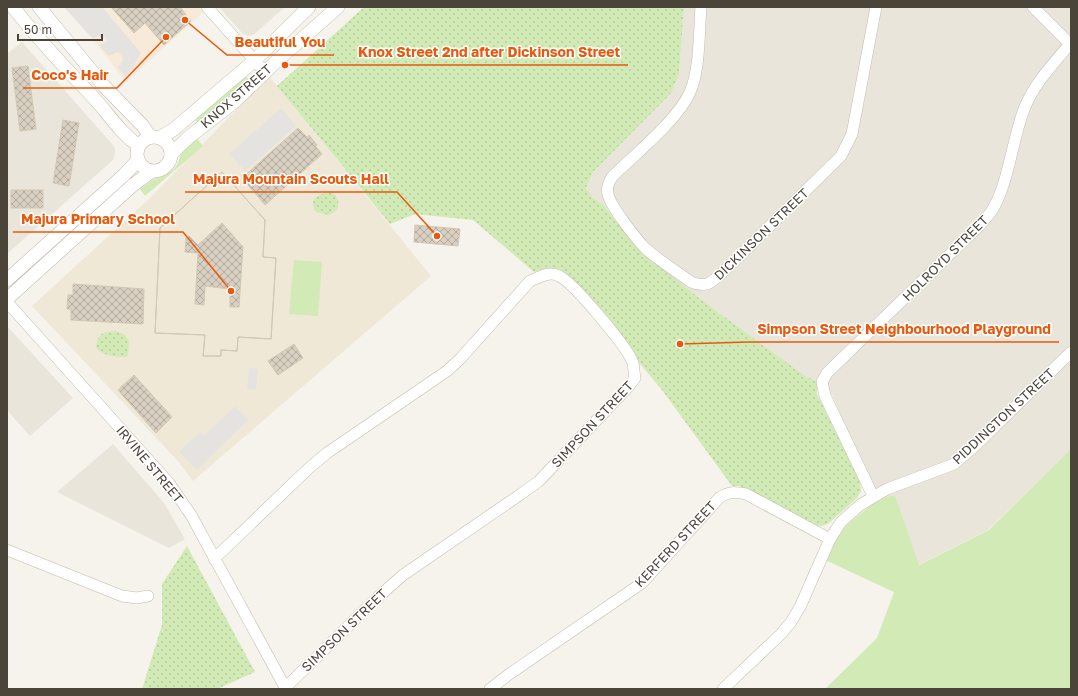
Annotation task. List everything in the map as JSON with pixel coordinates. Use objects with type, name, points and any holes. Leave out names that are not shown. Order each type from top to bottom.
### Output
[{"type":"street","points":[[39,7],[104,86],[155,138],[167,144],[170,154],[169,161],[158,171],[152,171],[142,167],[138,160],[137,154],[138,146],[144,140],[155,138]]},
{"type":"street","points":[[207,7],[265,72]]},
{"type":"street","name":"KNOX STREET","points":[[155,138],[173,130],[255,60],[309,7]]},
{"type":"street","name":"KNOX STREET","points":[[170,154],[188,137],[234,102],[265,72],[338,7]]},
{"type":"street","name":"DICKINSON STREET","points":[[700,7],[696,73],[691,91],[684,104],[663,128],[612,177],[608,184],[607,192],[609,200],[629,229],[646,248],[691,282],[698,285],[711,283],[720,275],[841,156],[852,134],[876,7]]},
{"type":"street","points":[[1033,7],[1070,45]]},
{"type":"street","points":[[15,8],[67,70],[94,98],[129,139],[138,146]]},
{"type":"street","name":"HOLROYD STREET","points":[[873,496],[825,396],[822,382],[827,373],[981,224],[991,212],[1000,191],[1022,113],[1028,98],[1070,45]]},
{"type":"street","points":[[7,280],[124,175],[138,160]]},
{"type":"street","points":[[7,301],[133,185],[152,171]]},
{"type":"street","name":"SIMPSON STREET","points":[[214,560],[309,468],[327,453],[447,371],[530,281],[544,275],[552,274],[560,276],[569,282],[600,316],[632,362],[634,378],[628,387],[539,481],[403,575],[377,598],[285,688]]},
{"type":"street","name":"IRVINE STREET","points":[[7,301],[169,483],[191,515],[214,560],[285,688]]},
{"type":"street","name":"PIDDINGTON STREET","points":[[723,689],[792,622],[830,539],[841,522],[860,505],[873,496],[887,489],[954,464],[976,445],[1071,352]]},
{"type":"street","name":"KERFERD STREET","points":[[490,689],[642,583],[719,498],[727,492],[746,494],[830,539]]},
{"type":"street","points":[[7,550],[122,596],[137,598],[148,596]]},
{"type":"shaded area","points":[[64,7],[199,7],[203,12],[126,82],[92,38]]},
{"type":"shaded area","points":[[64,7],[102,7],[141,53],[132,69],[125,76],[117,67],[121,64],[123,59],[121,55],[118,52],[109,56],[99,45],[108,41],[103,35],[92,38]]},
{"type":"shaded area","points":[[219,7],[285,7],[253,35],[248,36],[242,33]]},
{"type":"shaded area","points":[[684,7],[1071,7],[1071,449],[988,530],[918,565],[895,495],[878,499],[831,393],[818,382],[804,375],[699,298],[638,248],[603,205],[592,197],[586,188],[593,172],[679,74]]},
{"type":"shaded area","points":[[22,42],[112,144],[115,148],[115,153],[113,160],[7,254],[7,54]]},
{"type":"shaded area","points":[[269,76],[431,276],[193,481],[178,461],[32,306],[150,198]]},
{"type":"shaded area","points":[[281,108],[296,126],[245,171],[229,154]]},
{"type":"shaded area","points":[[7,326],[73,398],[30,436],[7,410]]},
{"type":"shaded area","points":[[249,368],[258,369],[256,390],[247,389]]},
{"type":"shaded area","points":[[235,406],[248,420],[197,470],[179,452],[200,432],[204,436]]},
{"type":"shaded area","points":[[113,444],[164,503],[185,539],[169,548],[57,492]]},
{"type":"green space","points":[[364,7],[684,7],[679,74],[671,93],[593,172],[586,188],[592,197],[603,205],[638,248],[699,298],[804,375],[818,382],[817,394],[860,481],[861,491],[857,498],[829,523],[819,526],[749,490],[739,486],[732,486],[662,390],[562,271],[548,268],[534,272],[473,220],[415,214],[390,224],[277,86]]},
{"type":"green space","points":[[244,75],[249,79],[248,83],[199,124],[194,119]]},
{"type":"green space","points":[[195,136],[203,146],[145,196],[140,189],[154,179],[173,170],[177,165],[182,151]]},
{"type":"green space","points":[[329,192],[338,198],[337,210],[329,215],[316,212],[313,201],[318,196]]},
{"type":"green space","points":[[294,260],[322,262],[318,316],[289,314]]},
{"type":"green space","points":[[115,331],[124,334],[129,341],[128,356],[110,356],[101,352],[96,347],[97,341],[102,334]]},
{"type":"green space","points":[[1071,449],[1071,689],[825,689],[877,638],[894,592],[825,560],[840,531],[878,499],[895,495],[919,565],[989,530]]},
{"type":"green space","points":[[187,546],[255,672],[217,689],[142,689],[162,625],[162,584]]},
{"type":"building","points":[[111,7],[180,7],[191,21],[164,45],[145,23],[134,33]]},
{"type":"building","points":[[28,66],[36,129],[20,131],[12,68]]},
{"type":"building","points":[[63,120],[79,123],[69,186],[53,183]]},
{"type":"building","points":[[298,128],[307,137],[309,135],[317,145],[315,146],[322,154],[265,205],[242,178]]},
{"type":"building","points":[[222,172],[265,220],[263,257],[276,258],[271,339],[238,337],[237,351],[221,350],[221,356],[203,356],[205,335],[155,333],[160,228]],"holes":[[[222,223],[243,247],[239,307],[230,307],[230,289],[205,286],[204,305],[195,304],[198,253],[185,252],[186,238],[189,236],[198,245]]]},
{"type":"building","points":[[222,172],[265,220],[263,257],[276,258],[271,339],[238,337],[237,351],[221,350],[221,356],[203,356],[205,335],[155,333],[160,228]]},
{"type":"building","points":[[11,190],[43,190],[43,208],[11,208]]},
{"type":"building","points":[[415,225],[460,229],[458,246],[414,242]]},
{"type":"building","points":[[73,284],[144,289],[143,324],[71,320],[71,309],[67,309],[68,295],[73,295]]},
{"type":"building","points":[[294,344],[303,358],[278,375],[268,361]]},
{"type":"building","points":[[134,375],[172,417],[156,433],[118,390]]},
{"type":"place","name":"Beautiful You","points":[[185,20]]},
{"type":"place","name":"Coco's Hair","points":[[166,37]]},
{"type":"place","name":"Knox Street 2nd after Dickinson Street","points":[[285,65]]},
{"type":"place","name":"Majura Mountain Scouts Hall","points":[[437,236]]},
{"type":"place","name":"Majura Primary School","points":[[231,291]]},
{"type":"place","name":"Simpson Street Neighbourhood Playground","points":[[680,344]]}]
